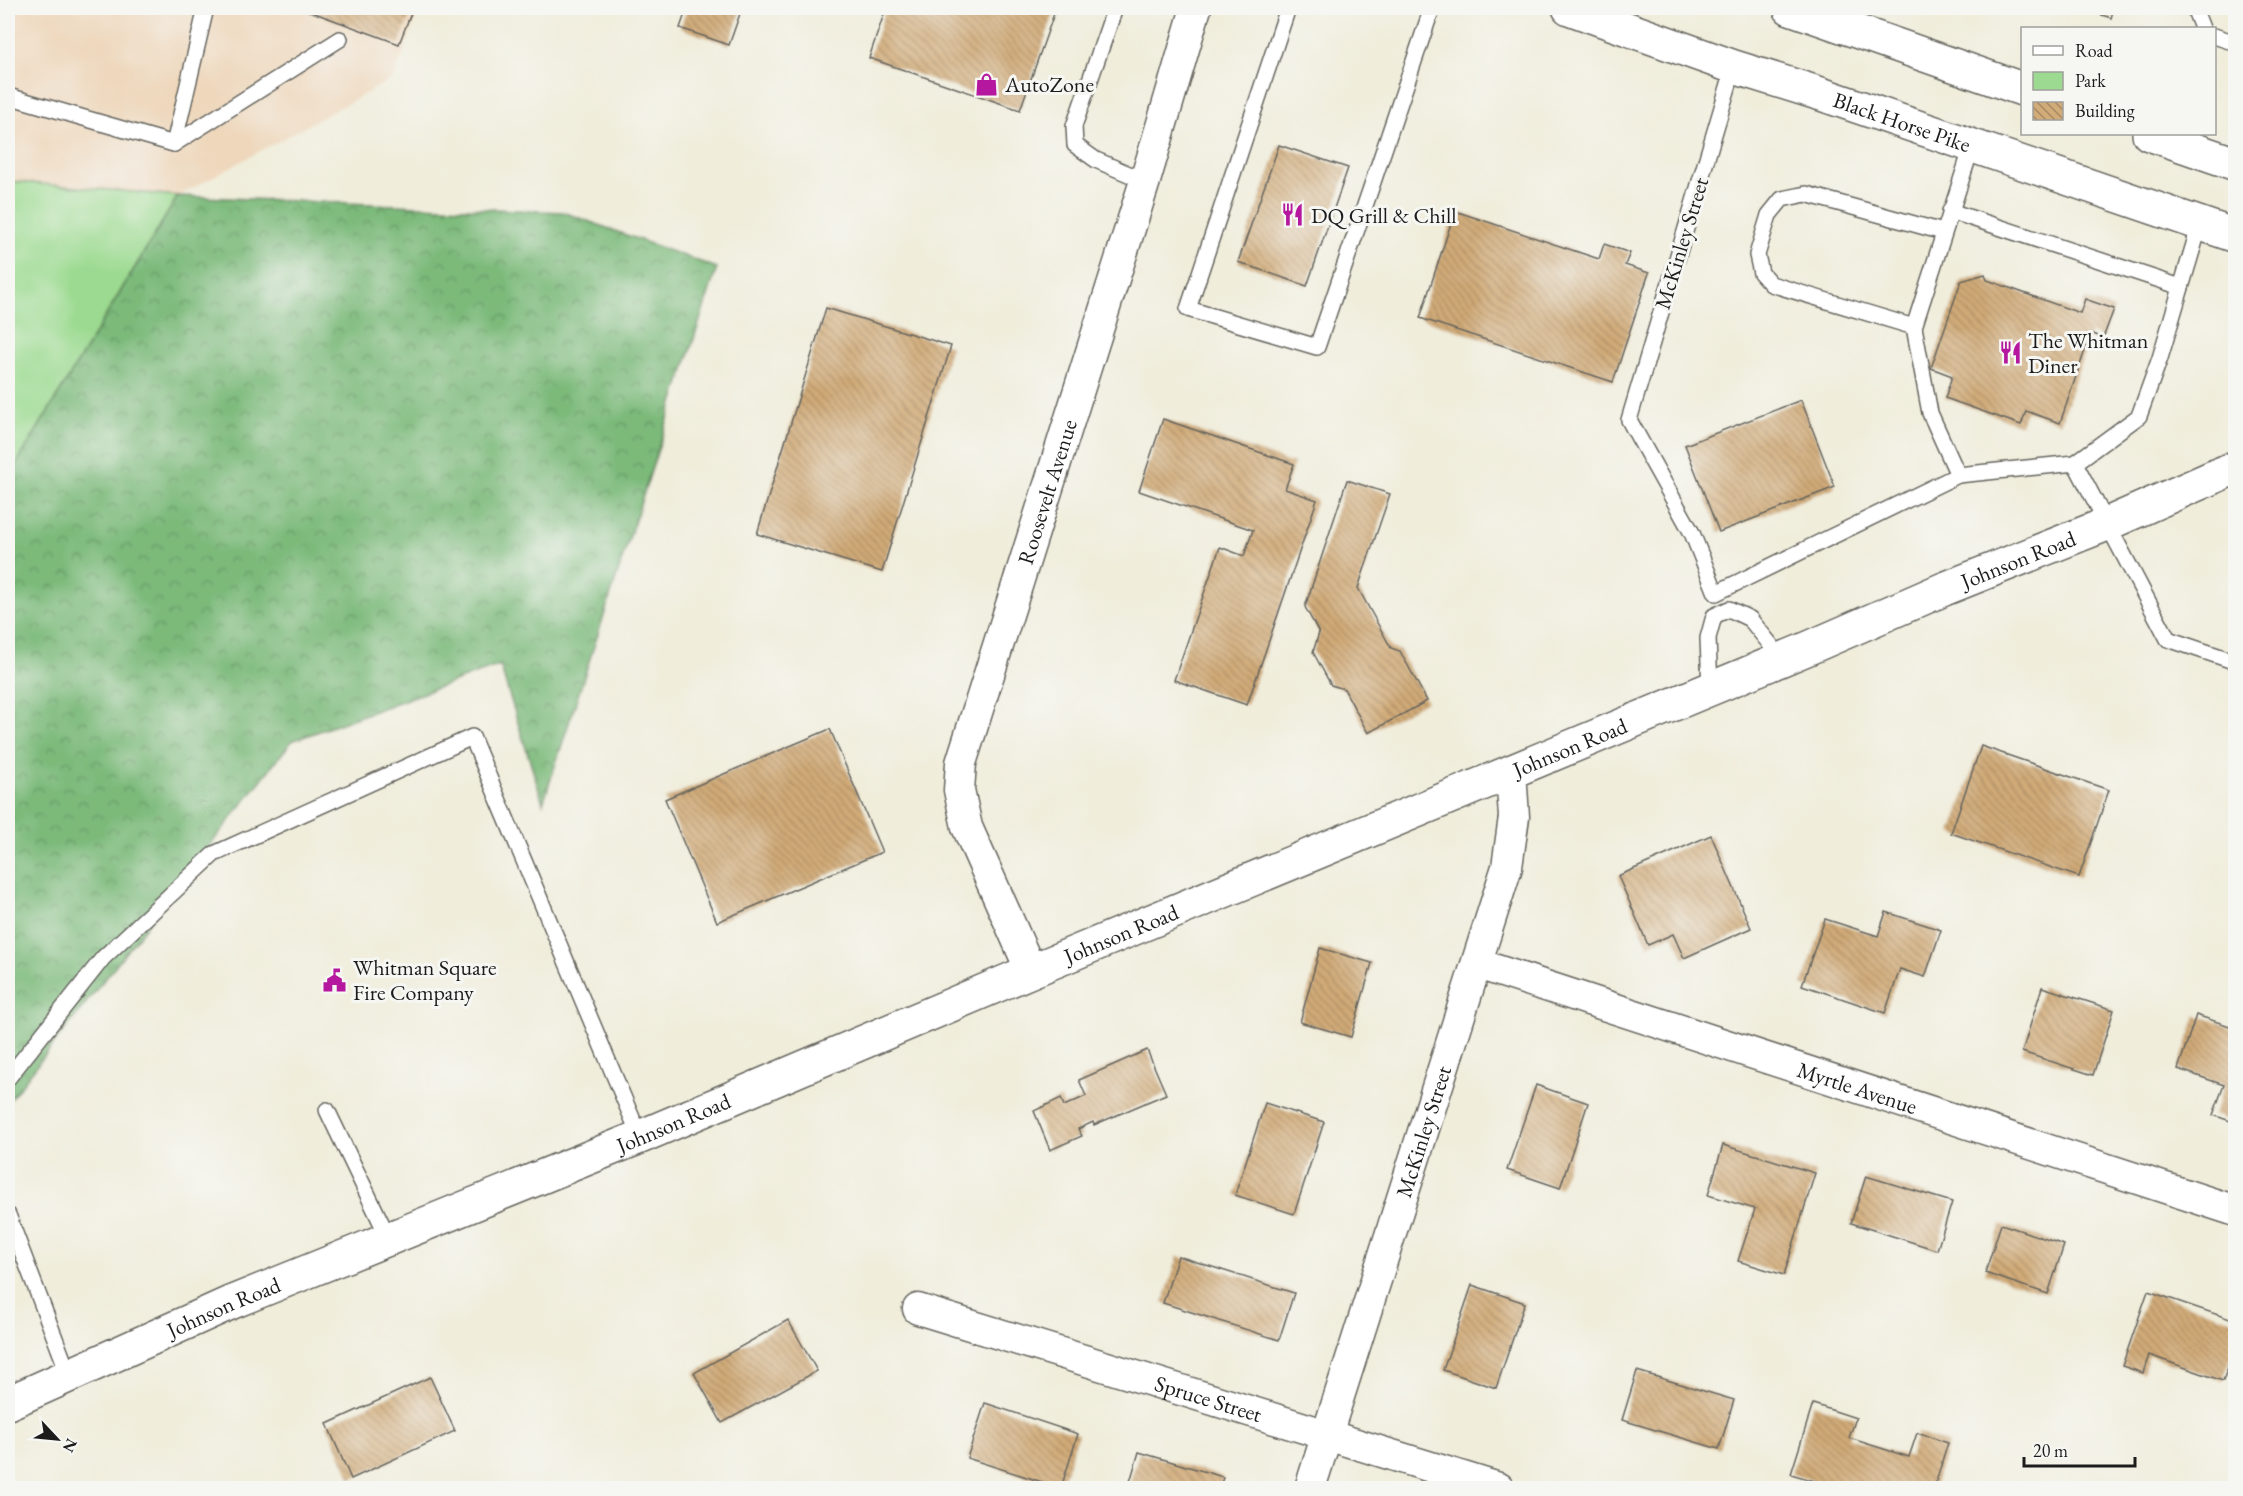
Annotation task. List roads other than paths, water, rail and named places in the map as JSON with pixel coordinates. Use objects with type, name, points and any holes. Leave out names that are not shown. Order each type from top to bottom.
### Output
[{"type":"main road","name":"Black Horse Pike","points":[[1569,8],[1734,67],[1812,90],[2235,236]]},
{"type":"main road","points":[[1790,8],[2021,89]]},
{"type":"main road","points":[[2152,135],[2235,164]]},
{"type":"main road","name":"Johnson Road","points":[[8,1403],[230,1303],[640,1137],[1031,971],[2107,524],[2235,467]]},
{"type":"street","name":"Roosevelt Avenue","points":[[1031,971],[967,827],[959,790],[961,763],[1145,181],[1196,8]]},
{"type":"street","name":"McKinley Street","points":[[1310,1488],[1508,867],[1514,817],[1511,771]]},
{"type":"street","name":"Myrtle Avenue","points":[[1478,964],[2235,1211]]},
{"type":"street","name":"Spruce Street","points":[[918,1309],[1499,1488]]},
{"type":"lane","points":[[174,144],[206,8]]},
{"type":"lane","points":[[1115,8],[1074,126],[1076,145],[1096,160],[1145,181]]},
{"type":"lane","points":[[1288,8],[1188,309],[1317,347],[1432,8]]},
{"type":"lane","points":[[2194,8],[2202,27]]},
{"type":"lane","points":[[2216,37],[2235,43]]},
{"type":"lane","points":[[8,96],[174,144],[340,39]]},
{"type":"lane","name":"McKinley Street","points":[[1716,593],[1692,533],[1629,420],[1734,67]]},
{"type":"lane","points":[[1958,475],[1930,413],[1914,327],[1972,146]]},
{"type":"lane","points":[[1914,327],[1771,284],[1761,273],[1758,255],[1769,215],[1782,199],[1806,194],[1943,232]]},
{"type":"lane","points":[[1950,211],[2181,287]]},
{"type":"lane","points":[[1722,612],[1716,593],[1958,475],[2075,463],[2139,416],[2160,358],[2200,224]]},
{"type":"lane","points":[[2075,463],[2168,639],[2235,662]]},
{"type":"lane","points":[[1710,689],[1708,638],[1714,616],[1729,609],[1750,619],[1782,659]]},
{"type":"lane","points":[[8,1078],[103,958],[214,854],[472,737],[640,1137]]},
{"type":"lane","points":[[327,1110],[389,1239]]},
{"type":"lane","points":[[8,1215],[69,1375]]},
{"type":"place","name":"AutoZone","points":[[987,84]]},
{"type":"place","name":"DQ Grill & Chill","points":[[1293,215]]},
{"type":"place","name":"The Whitman Diner","points":[[2010,353]]},
{"type":"place","name":"Whitman Square Fire Company","points":[[335,980]]}]
